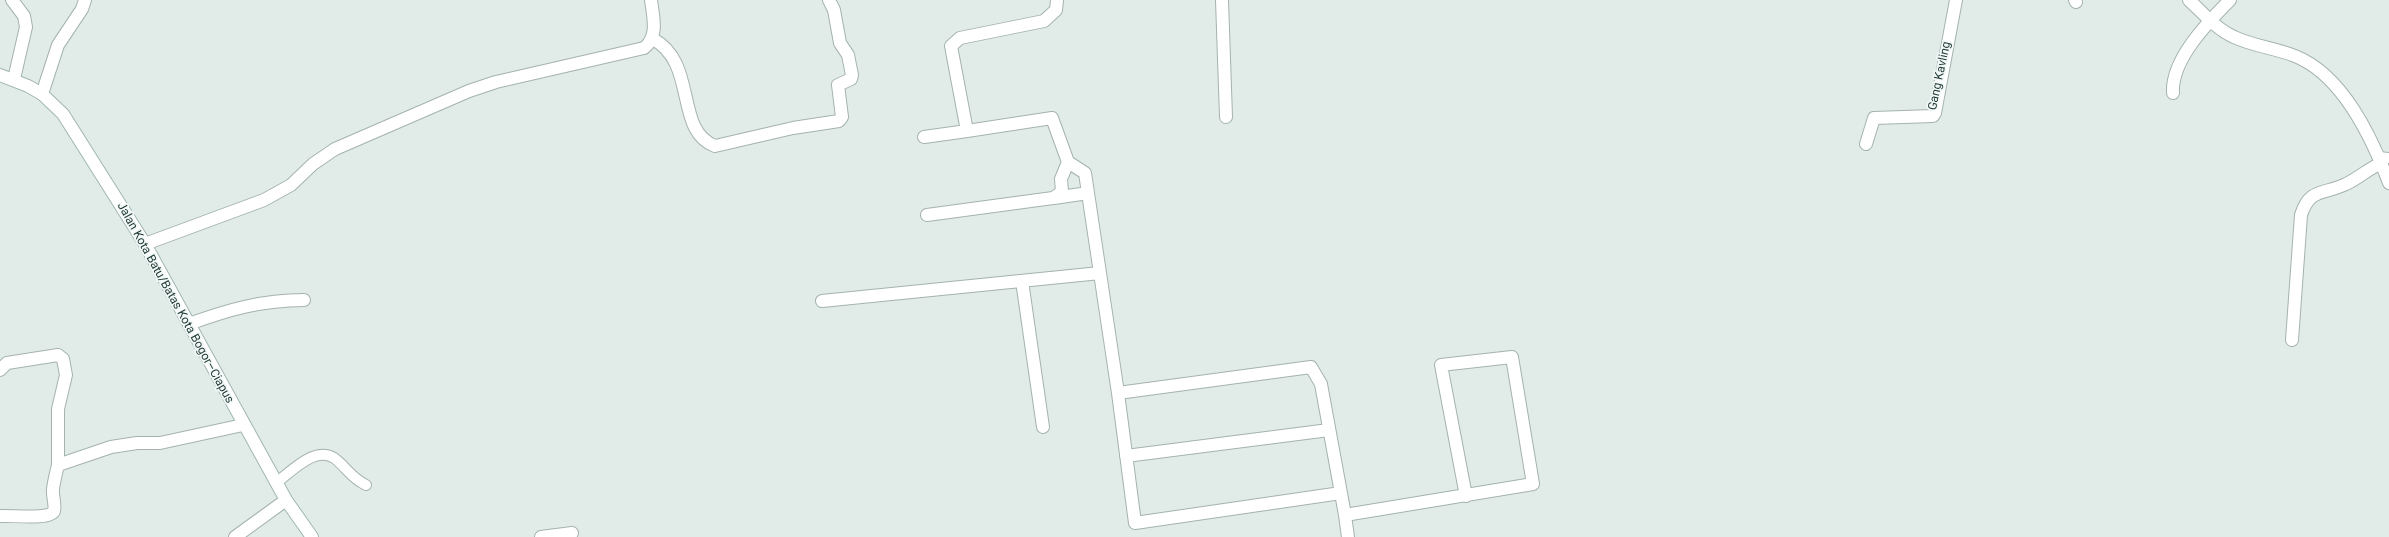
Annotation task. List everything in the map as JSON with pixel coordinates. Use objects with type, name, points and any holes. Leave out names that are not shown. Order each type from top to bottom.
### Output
[{"type":"street","points":[[12,0],[24,16],[26,27],[14,79]]},
{"type":"street","points":[[42,94],[58,45],[82,9],[85,0]]},
{"type":"street","points":[[651,0],[653,40]]},
{"type":"street","points":[[653,40],[665,47],[677,63],[694,127],[708,143],[715,146],[793,128],[839,121],[842,116],[838,85],[851,79],[852,75],[848,56],[840,43],[834,10],[829,0]]},
{"type":"street","points":[[967,131],[951,46],[960,38],[1044,22],[1056,10],[1057,0]]},
{"type":"street","points":[[1222,0],[1226,117]]},
{"type":"street","name":"Gang Kavling","points":[[1866,144],[1874,118],[1933,116],[1935,113],[1956,0]]},
{"type":"street","points":[[2189,0],[2211,20],[2233,36],[2296,56],[2322,74],[2359,118],[2383,159],[2389,183]]},
{"type":"street","points":[[2173,93],[2172,82],[2177,67],[2211,20],[2230,0]]},
{"type":"street","points":[[145,244],[264,200],[291,185],[313,164],[334,149],[469,91],[496,82],[638,50],[653,40]]},
{"type":"street","name":"Jalan Kota Batu/Batas Kota Bogor–Ciapus","points":[[0,75],[14,79],[42,94],[63,114],[145,244],[276,483],[312,537]]},
{"type":"street","points":[[924,137],[1052,118],[1068,162],[1085,173],[1118,393],[1135,523],[1341,493]]},
{"type":"street","points":[[2292,340],[2301,215],[2306,202],[2316,193],[2347,183],[2383,159]]},
{"type":"street","points":[[1053,198],[1062,192],[1061,179],[1068,162]]},
{"type":"street","points":[[927,215],[1088,193]]},
{"type":"street","points":[[822,301],[1100,273]]},
{"type":"street","points":[[1022,281],[1043,427]]},
{"type":"street","points":[[188,324],[252,304],[277,300],[304,300]]},
{"type":"street","points":[[0,370],[7,363],[58,355],[63,359],[66,375],[58,409],[58,465],[53,491],[54,511],[52,515],[46,517],[10,515],[0,516]]},
{"type":"street","points":[[1345,515],[1466,496],[1534,484],[1512,357],[1441,366],[1466,496]]},
{"type":"street","points":[[1118,393],[1311,368],[1321,384],[1348,537]]},
{"type":"street","points":[[58,465],[111,448],[137,443],[160,443],[243,425]]},
{"type":"street","points":[[1126,456],[1329,430]]},
{"type":"street","points":[[235,537],[286,500]]},
{"type":"street","points":[[541,537],[572,533]]},
{"type":"lane","points":[[276,483],[307,460],[324,454],[332,456],[353,479],[366,485]]}]
